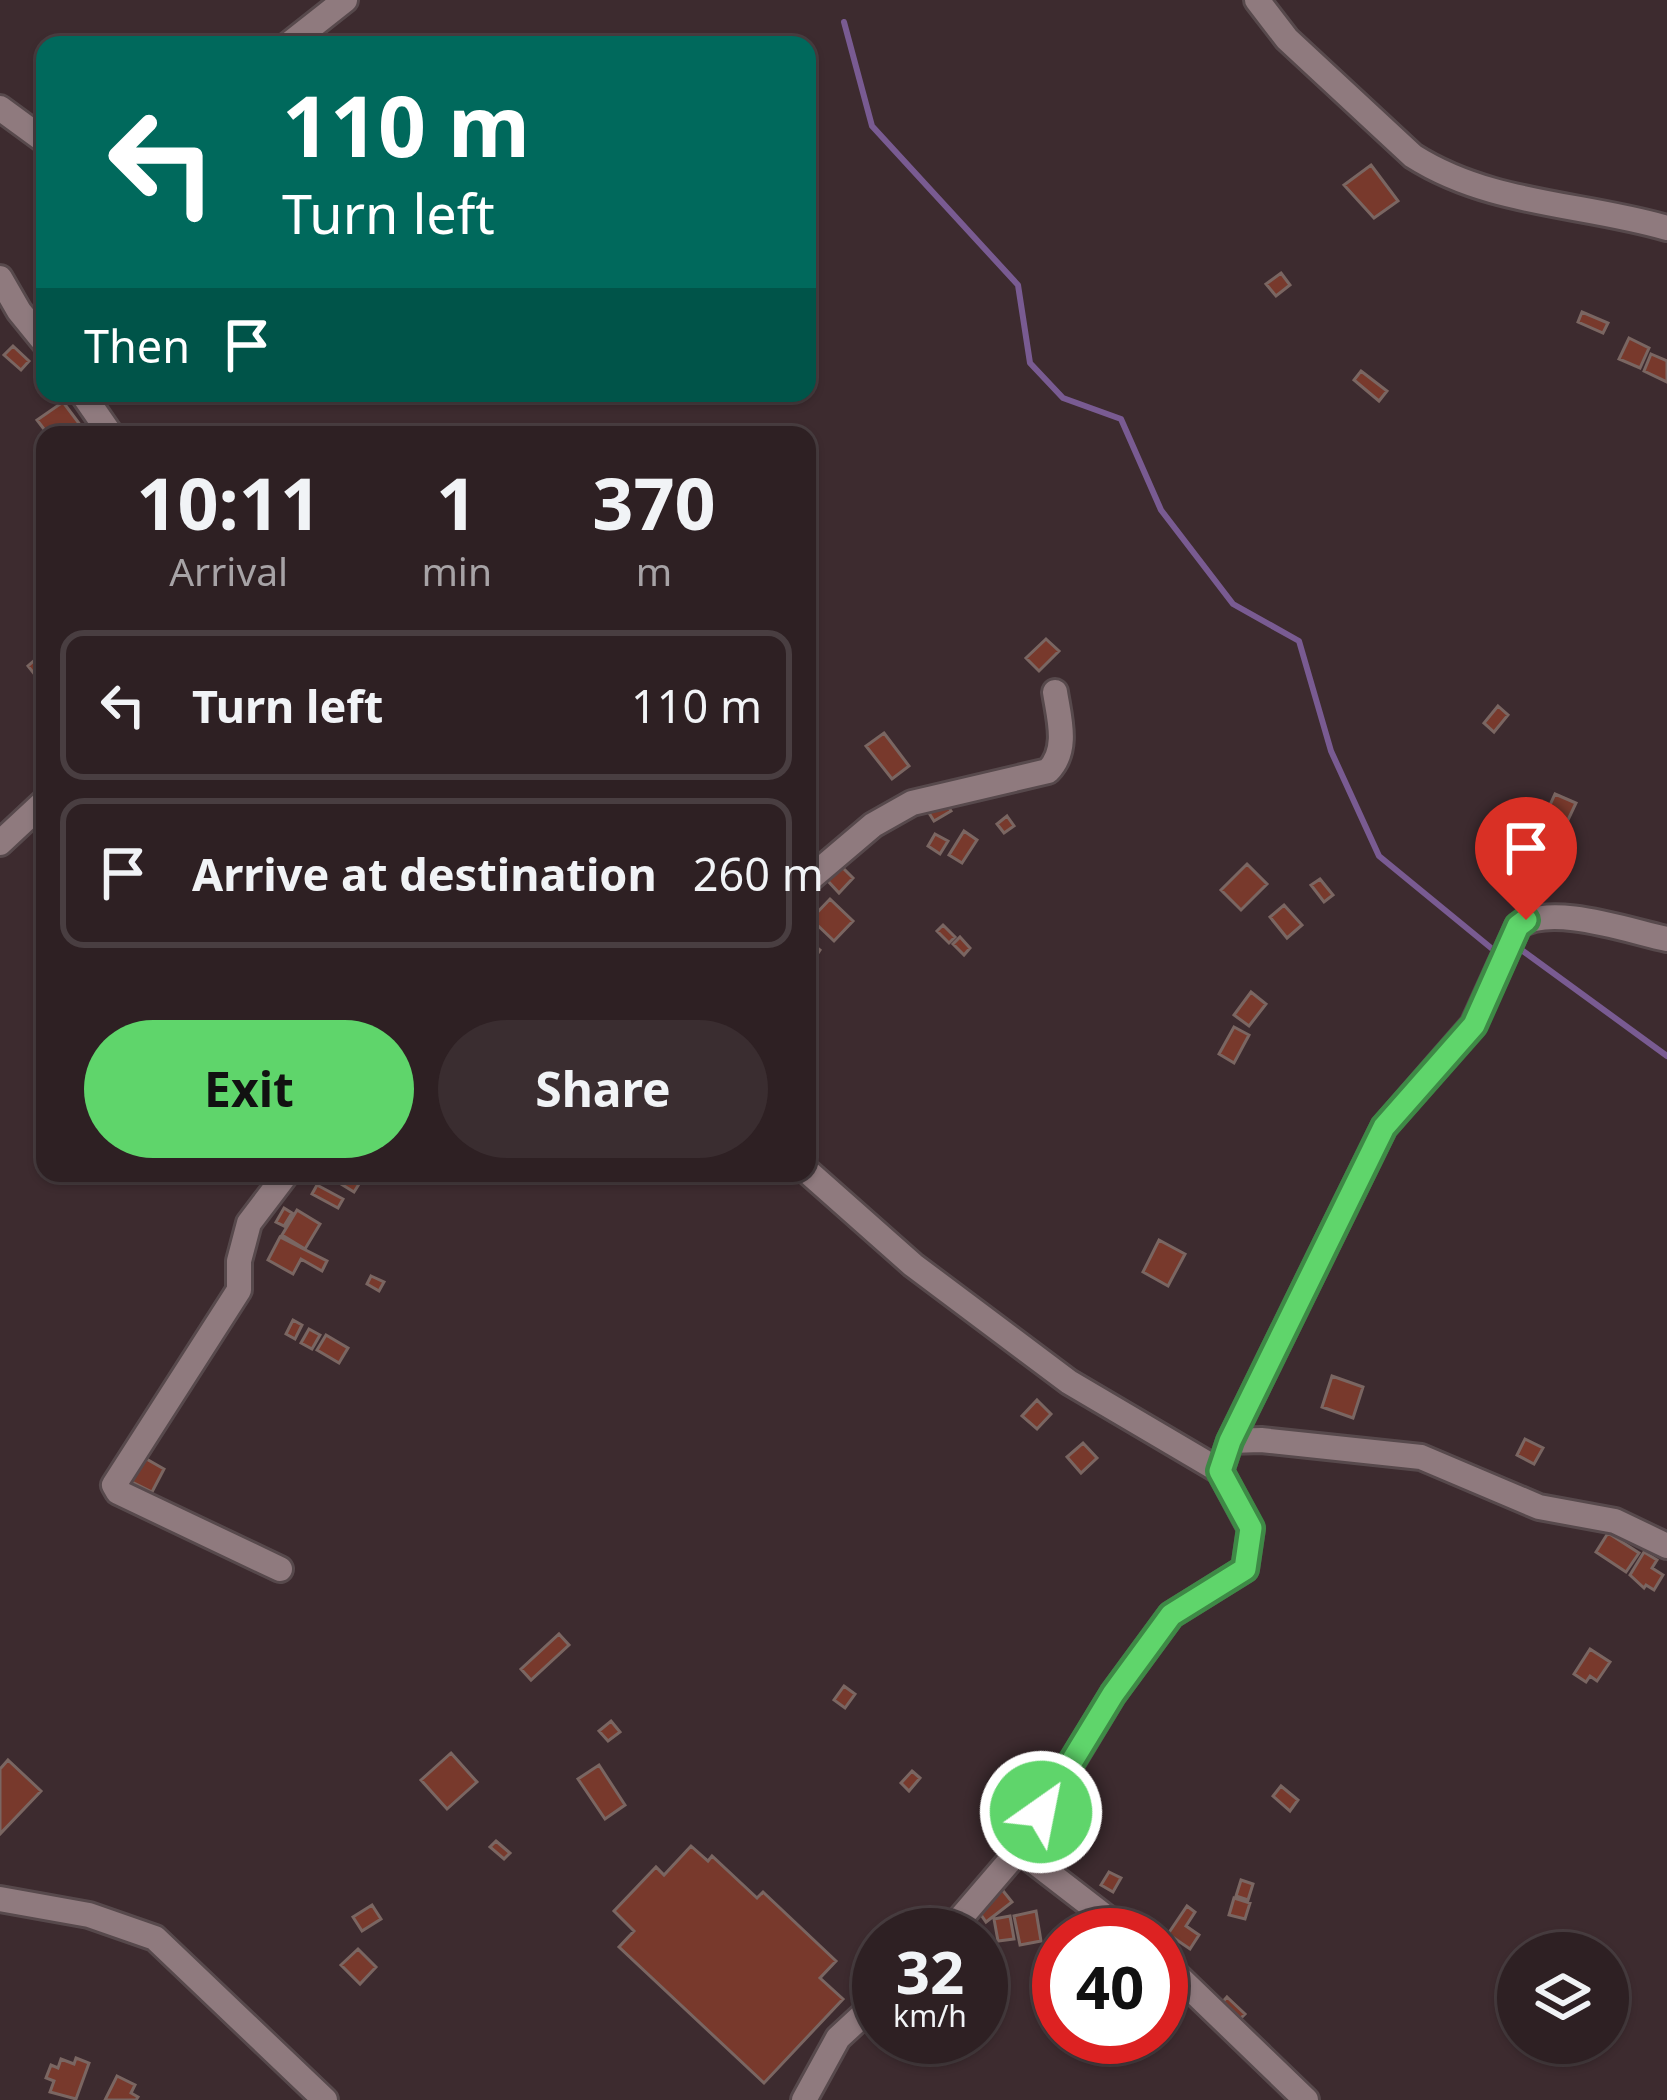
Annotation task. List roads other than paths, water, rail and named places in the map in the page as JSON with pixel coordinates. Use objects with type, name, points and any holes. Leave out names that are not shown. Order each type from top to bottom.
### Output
[{"type":"street","points":[[299,36],[345,0]]},
{"type":"street","points":[[1257,0],[1287,39],[1413,156],[1435,170],[1500,195],[1667,228]]},
{"type":"street","points":[[0,108],[36,134]]},
{"type":"street","points":[[0,278],[36,331]]},
{"type":"street","points":[[816,874],[885,817],[913,802],[1048,771],[1059,759],[1062,736],[1055,692]]},
{"type":"street","points":[[0,843],[36,809]]},
{"type":"street","points":[[1220,1471],[1230,1441],[1384,1127],[1474,1025],[1518,926],[1556,915],[1667,939]]},
{"type":"street","points":[[816,1180],[913,1265],[1069,1382],[1220,1471],[1251,1528],[1245,1569],[1171,1615],[1113,1694],[1019,1850],[969,1908]]},
{"type":"street","points":[[280,1182],[249,1223],[239,1261],[239,1291],[114,1485],[118,1492],[280,1569]]},
{"type":"street","points":[[1230,1441],[1421,1456],[1539,1507],[1615,1521],[1667,1546]]},
{"type":"street","points":[[1019,1850],[1094,1908]]},
{"type":"street","points":[[0,1899],[89,1915],[155,1937],[326,2100]]},
{"type":"street","points":[[1188,1987],[1296,2097]]},
{"type":"street","points":[[804,2100],[838,2038],[852,2025]]},
{"type":"waterway","points":[[844,22],[872,126],[1018,285],[1030,363],[1063,398],[1121,419],[1161,510],[1233,604],[1299,641],[1331,751],[1379,856],[1496,952]]},
{"type":"waterway","points":[[1523,951],[1667,1056]]}]
